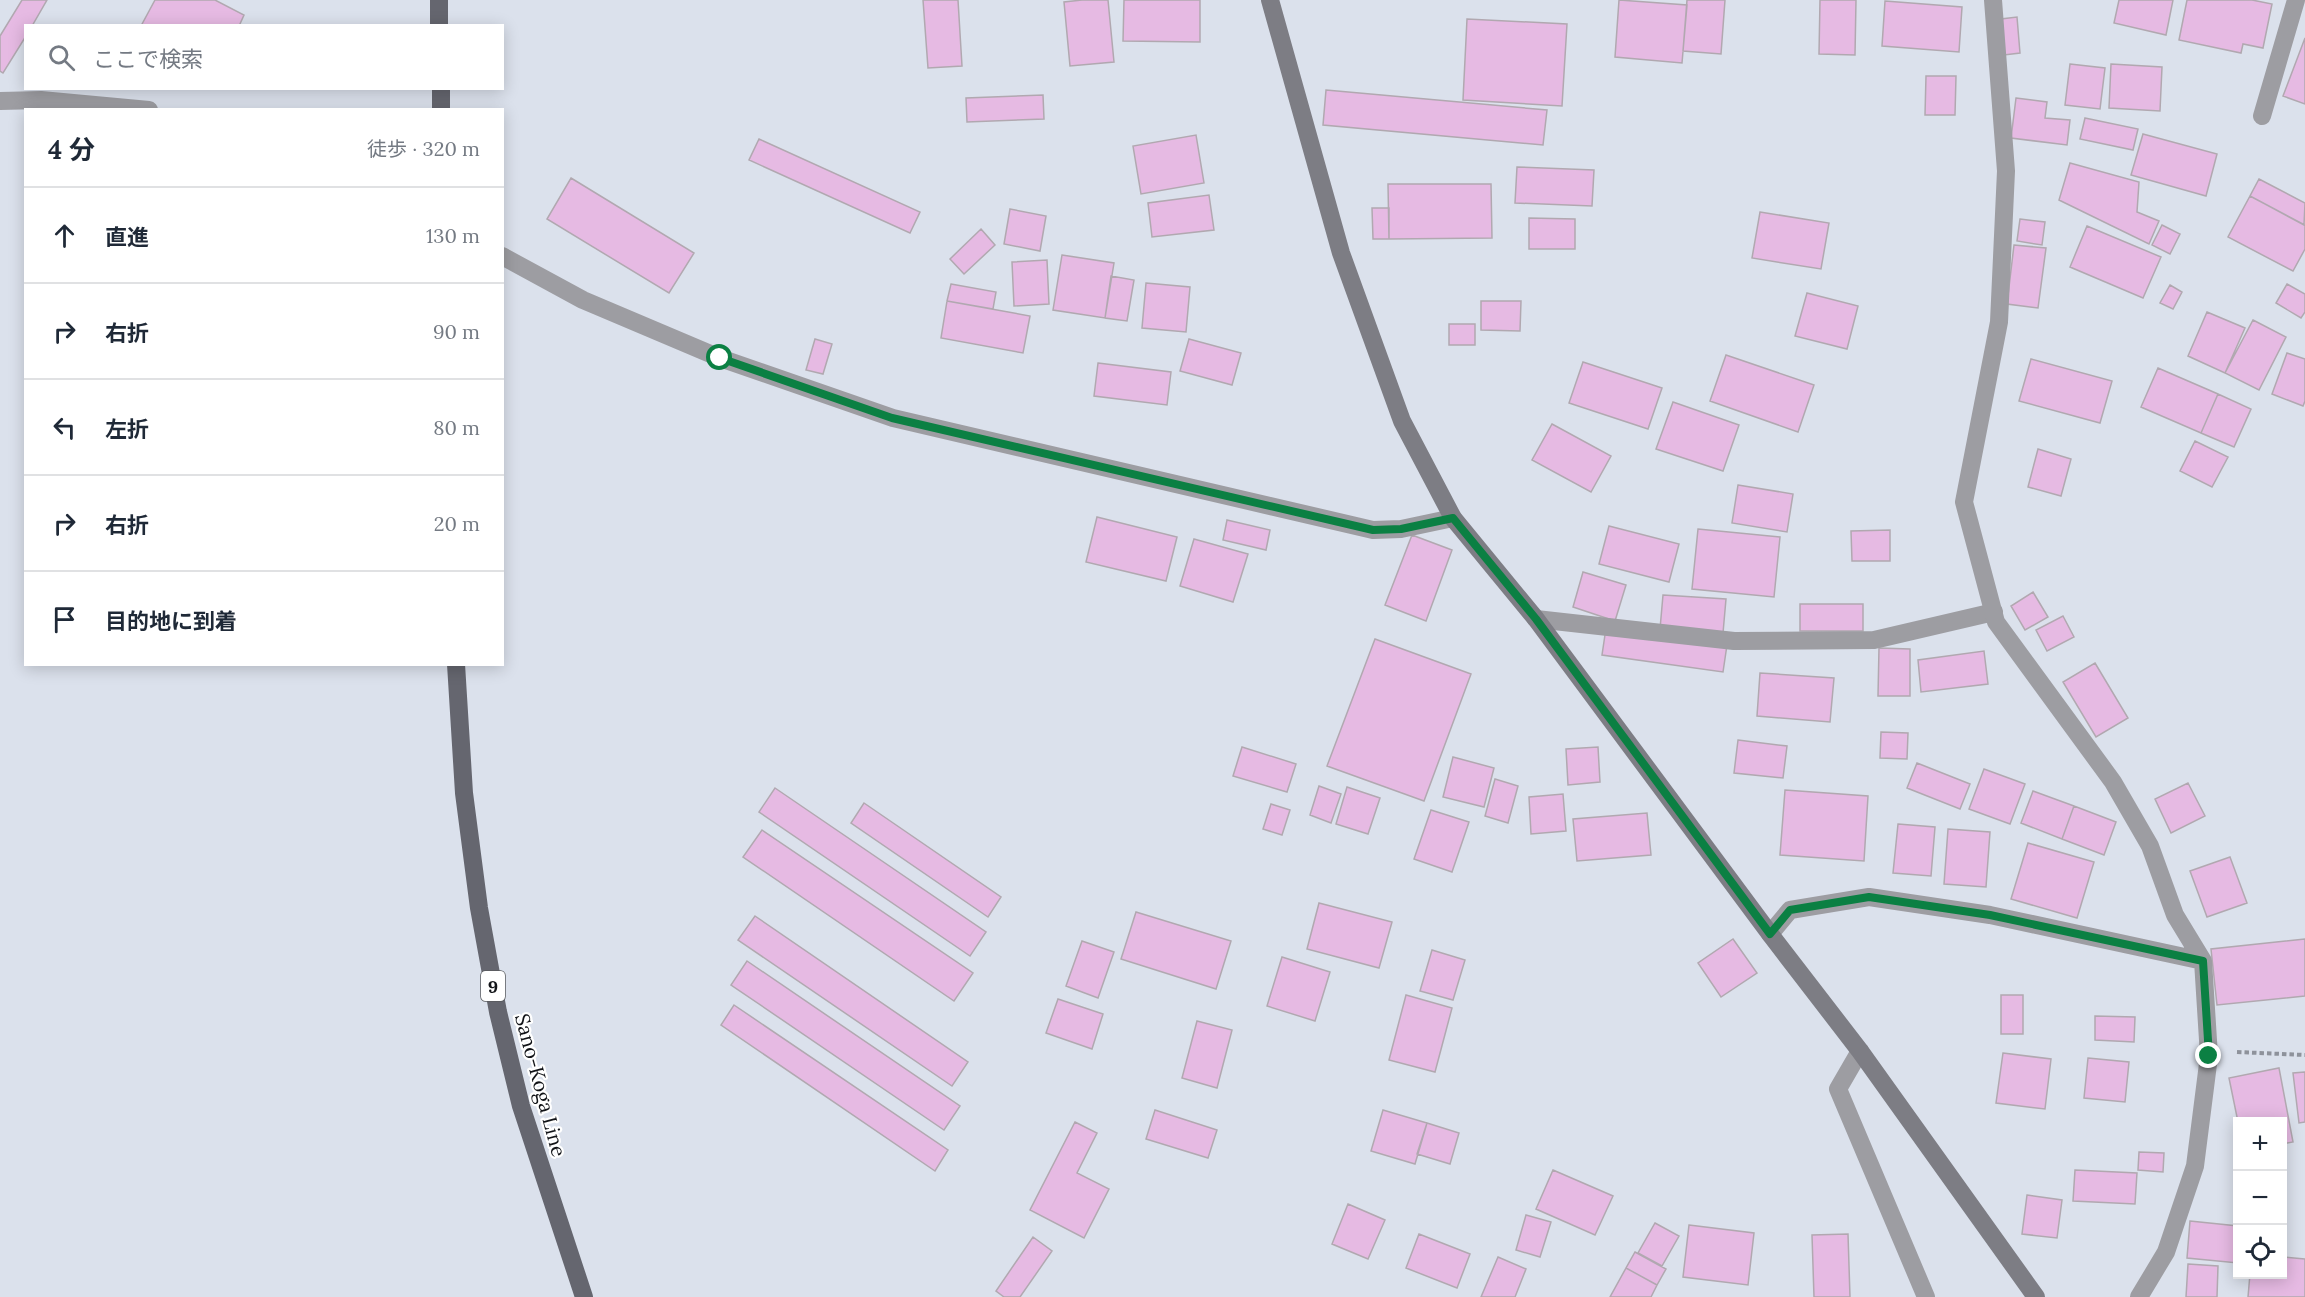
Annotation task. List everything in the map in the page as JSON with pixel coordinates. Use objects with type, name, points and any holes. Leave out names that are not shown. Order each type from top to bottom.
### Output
[{"type":"main road","points":[[439,0],[439,24]]},
{"type":"main road","points":[[441,90],[441,108]]},
{"type":"main road","name":"Sano-Koga Line","points":[[456,666],[464,793],[479,908],[498,1012],[521,1106],[584,1297]]},
{"type":"street","points":[[1270,0],[1341,253],[1402,421],[1453,518],[1536,619],[1770,934],[1860,1051],[2036,1297]]},
{"type":"street","points":[[1993,0],[2006,171],[1999,322],[1964,502],[1996,622],[2113,782],[2150,846],[2175,915],[2203,961],[2209,1056],[2195,1166],[2166,1252],[2139,1297]]},
{"type":"street","points":[[2262,116],[2296,0]]},
{"type":"street","points":[[0,101],[40,100],[127,108]]},
{"type":"street","points":[[504,257],[583,300],[710,353],[892,418],[1373,530],[1401,529],[1453,518]]},
{"type":"street","points":[[1536,619],[1734,641],[1874,640],[1994,612]]},
{"type":"street","points":[[1770,934],[1790,910],[1869,897],[1990,915],[2203,961]]},
{"type":"street","points":[[1860,1051],[1838,1089],[1926,1297]]},
{"type":"path","points":[[2209,1056],[2229,1052],[2305,1055]]},
{"type":"building","points":[[22,0],[47,0],[33,24],[24,24],[24,39],[3,73],[0,71],[0,36]]},
{"type":"building","points":[[155,0],[215,0],[244,15],[240,24],[142,24]]},
{"type":"building","points":[[923,0],[958,0],[962,66],[928,68]]},
{"type":"building","points":[[1108,0],[1114,62],[1070,66],[1064,2]]},
{"type":"building","points":[[1124,0],[1200,0],[1200,42],[1123,41]]},
{"type":"building","points":[[1619,0],[1687,5],[1682,63],[1615,57]]},
{"type":"building","points":[[1687,0],[1725,0],[1721,54],[1683,51]]},
{"type":"building","points":[[1820,0],[1856,0],[1855,55],[1819,54]]},
{"type":"building","points":[[2119,0],[2173,0],[2166,35],[2114,23]]},
{"type":"building","points":[[2187,0],[2252,0],[2272,4],[2263,48],[2243,44],[2241,53],[2179,40]]},
{"type":"building","points":[[1885,1],[1962,7],[1959,52],[1882,46]]},
{"type":"building","points":[[2017,17],[2020,53],[2004,55],[2001,19]]},
{"type":"building","points":[[1467,19],[1567,24],[1562,106],[1463,100]]},
{"type":"building","points":[[2305,38],[2305,104],[2283,96]]},
{"type":"building","points":[[2070,64],[2105,68],[2100,109],[2065,105]]},
{"type":"building","points":[[2111,64],[2162,67],[2160,111],[2109,108]]},
{"type":"building","points":[[1926,76],[1956,76],[1955,115],[1925,115]]},
{"type":"building","points":[[1326,90],[1547,110],[1543,145],[1323,125]]},
{"type":"building","points":[[1043,95],[1044,119],[967,122],[966,98]]},
{"type":"building","points":[[2016,98],[2047,102],[2045,118],[2070,120],[2067,145],[2011,138]]},
{"type":"building","points":[[2085,118],[2138,129],[2133,150],[2080,139]]},
{"type":"building","points":[[2143,134],[2217,154],[2206,196],[2131,175]]},
{"type":"building","points":[[1196,135],[1204,183],[1141,194],[1133,146]]},
{"type":"building","points":[[759,139],[920,212],[910,233],[749,160]]},
{"type":"building","points":[[2070,163],[2139,182],[2137,212],[2159,221],[2149,244],[2059,200]]},
{"type":"building","points":[[1517,167],[1594,170],[1592,206],[1515,203]]},
{"type":"building","points":[[571,178],[694,253],[669,293],[547,219]]},
{"type":"building","points":[[2259,179],[2305,203],[2304,225],[2250,196]]},
{"type":"building","points":[[1388,184],[1491,184],[1492,238],[1389,239]]},
{"type":"building","points":[[1209,195],[1214,230],[1152,237],[1148,203]]},
{"type":"building","points":[[2250,196],[2305,225],[2305,249],[2293,271],[2228,237]]},
{"type":"building","points":[[1372,208],[1389,208],[1389,239],[1373,239]]},
{"type":"building","points":[[1010,209],[1046,216],[1040,251],[1004,244]]},
{"type":"building","points":[[1760,212],[1829,223],[1821,269],[1752,258]]},
{"type":"building","points":[[1529,218],[1575,219],[1575,249],[1529,249]]},
{"type":"building","points":[[2020,219],[2045,222],[2042,245],[2017,241]]},
{"type":"building","points":[[2162,225],[2180,234],[2170,254],[2152,245]]},
{"type":"building","points":[[2087,226],[2161,257],[2143,298],[2070,267]]},
{"type":"building","points":[[981,229],[995,245],[964,274],[950,259]]},
{"type":"building","points":[[2014,245],[2046,248],[2038,308],[2007,304]]},
{"type":"building","points":[[1062,255],[1114,263],[1105,318],[1053,310]]},
{"type":"building","points":[[1047,260],[1049,304],[1014,306],[1012,262]]},
{"type":"building","points":[[1111,276],[1134,280],[1127,321],[1105,318]]},
{"type":"building","points":[[1146,283],[1190,287],[1186,332],[1142,328]]},
{"type":"building","points":[[951,284],[996,292],[993,309],[947,301]]},
{"type":"building","points":[[2287,284],[2305,294],[2305,312],[2301,318],[2276,303]]},
{"type":"building","points":[[2170,285],[2182,292],[2173,309],[2160,303]]},
{"type":"building","points":[[1807,293],[1858,306],[1847,349],[1795,336]]},
{"type":"building","points":[[947,301],[1030,316],[1023,353],[941,338]]},
{"type":"building","points":[[1481,301],[1521,301],[1520,331],[1481,330]]},
{"type":"building","points":[[2207,312],[2245,328],[2225,373],[2188,356]]},
{"type":"building","points":[[2253,320],[2286,337],[2259,390],[2225,373]]},
{"type":"building","points":[[1449,324],[1475,324],[1475,345],[1449,345]]},
{"type":"building","points":[[815,339],[832,344],[823,374],[806,370]]},
{"type":"building","points":[[1189,339],[1241,353],[1232,385],[1180,371]]},
{"type":"building","points":[[2287,353],[2305,359],[2303,406],[2272,394]]},
{"type":"building","points":[[1726,355],[1814,385],[1798,432],[1710,401]]},
{"type":"building","points":[[2031,359],[2112,381],[2100,423],[2019,401]]},
{"type":"building","points":[[1583,362],[1662,388],[1648,429],[1569,403]]},
{"type":"building","points":[[1098,363],[1171,372],[1167,405],[1094,396]]},
{"type":"building","points":[[2158,368],[2218,394],[2201,433],[2141,407]]},
{"type":"building","points":[[2218,394],[2251,409],[2234,447],[2201,433]]},
{"type":"building","points":[[1673,402],[1739,425],[1723,471],[1656,449]]},
{"type":"building","points":[[1552,424],[1611,456],[1591,492],[1532,460]]},
{"type":"building","points":[[2195,441],[2228,457],[2212,487],[2180,471]]},
{"type":"building","points":[[2038,449],[2071,459],[2061,496],[2028,487]]},
{"type":"building","points":[[1738,485],[1793,494],[1787,532],[1732,523]]},
{"type":"building","points":[[1097,517],[1177,537],[1166,581],[1086,562]]},
{"type":"building","points":[[1227,520],[1270,530],[1266,550],[1223,540]]},
{"type":"building","points":[[1609,526],[1679,544],[1669,582],[1599,564]]},
{"type":"building","points":[[1698,529],[1780,537],[1774,597],[1692,589]]},
{"type":"building","points":[[1890,530],[1890,561],[1852,561],[1851,531]]},
{"type":"building","points":[[1412,535],[1452,550],[1426,621],[1385,605]]},
{"type":"building","points":[[1194,539],[1248,554],[1233,602],[1180,586]]},
{"type":"building","points":[[1583,572],[1626,585],[1615,621],[1573,607]]},
{"type":"building","points":[[2033,592],[2048,617],[2025,630],[2011,606]]},
{"type":"building","points":[[1663,595],[1726,599],[1723,633],[1660,629]]},
{"type":"building","points":[[1800,604],[1863,604],[1863,631],[1800,631]]},
{"type":"building","points":[[2063,616],[2074,637],[2047,651],[2036,630]]},
{"type":"building","points":[[1606,628],[1727,645],[1723,672],[1602,655]]},
{"type":"building","points":[[1375,639],[1471,674],[1424,801],[1327,766]]},
{"type":"building","points":[[1879,648],[1910,649],[1910,696],[1878,696]]},
{"type":"building","points":[[1984,651],[1988,684],[1921,692],[1918,660]]},
{"type":"building","points":[[2095,663],[2128,718],[2096,737],[2063,682]]},
{"type":"building","points":[[1760,673],[1834,678],[1830,722],[1757,716]]},
{"type":"building","points":[[1881,732],[1908,733],[1907,759],[1880,758]]},
{"type":"building","points":[[1738,740],[1787,746],[1783,778],[1734,773]]},
{"type":"building","points":[[1242,747],[1296,764],[1287,792],[1233,776]]},
{"type":"building","points":[[1598,747],[1600,782],[1568,785],[1566,749]]},
{"type":"building","points":[[1453,757],[1494,768],[1484,807],[1443,797]]},
{"type":"building","points":[[1917,763],[1970,784],[1960,809],[1907,788]]},
{"type":"building","points":[[1984,769],[2025,784],[2010,824],[1969,809]]},
{"type":"building","points":[[1495,779],[1518,786],[1508,823],[1485,816]]},
{"type":"building","points":[[2188,783],[2205,816],[2171,833],[2155,799]]},
{"type":"building","points":[[1319,786],[1341,794],[1331,823],[1310,815]]},
{"type":"building","points":[[1347,787],[1380,798],[1368,834],[1336,824]]},
{"type":"building","points":[[775,788],[986,932],[970,956],[759,812]]},
{"type":"building","points":[[1785,790],[1868,796],[1864,861],[1780,855]]},
{"type":"building","points":[[2033,791],[2074,806],[2062,839],[2021,823]]},
{"type":"building","points":[[1563,794],[1566,831],[1531,834],[1529,797]]},
{"type":"building","points":[[864,803],[1001,897],[988,917],[851,823]]},
{"type":"building","points":[[1271,804],[1290,810],[1282,835],[1263,829]]},
{"type":"building","points":[[2074,806],[2116,822],[2104,855],[2062,839]]},
{"type":"building","points":[[1431,810],[1469,822],[1452,872],[1414,859]]},
{"type":"building","points":[[1647,813],[1651,855],[1577,861],[1573,819]]},
{"type":"building","points":[[1898,824],[1935,827],[1931,876],[1893,873]]},
{"type":"building","points":[[1948,829],[1990,832],[1986,887],[1944,884]]},
{"type":"building","points":[[762,830],[973,973],[954,1001],[743,857]]},
{"type":"building","points":[[2028,843],[2094,862],[2077,918],[2011,899]]},
{"type":"building","points":[[2230,857],[2247,903],[2207,917],[2190,871]]},
{"type":"building","points":[[1319,903],[1392,922],[1379,968],[1307,949]]},
{"type":"building","points":[[1136,912],[1231,941],[1216,989],[1121,959]]},
{"type":"building","points":[[755,916],[968,1062],[952,1086],[738,940]]},
{"type":"building","points":[[1733,939],[1757,973],[1721,997],[1698,963]]},
{"type":"building","points":[[2305,939],[2305,996],[2217,1005],[2211,949]]},
{"type":"building","points":[[1082,941],[1114,952],[1098,998],[1066,986]]},
{"type":"building","points":[[1432,950],[1465,960],[1453,1000],[1420,991]]},
{"type":"building","points":[[1282,957],[1330,972],[1315,1021],[1267,1006]]},
{"type":"building","points":[[747,961],[960,1106],[944,1130],[731,985]]},
{"type":"building","points":[[1406,995],[1452,1008],[1435,1072],[1389,1060]]},
{"type":"building","points":[[2001,995],[2023,995],[2023,1034],[2001,1034]]},
{"type":"building","points":[[1058,999],[1103,1014],[1092,1049],[1046,1033]]},
{"type":"building","points":[[734,1005],[948,1150],[935,1171],[721,1025]]},
{"type":"building","points":[[2095,1016],[2135,1017],[2134,1042],[2095,1040]]},
{"type":"building","points":[[1197,1021],[1232,1030],[1217,1088],[1182,1078]]},
{"type":"building","points":[[2003,1053],[2051,1059],[2045,1109],[1996,1103]]},
{"type":"building","points":[[2088,1058],[2129,1062],[2125,1102],[2084,1098]]},
{"type":"building","points":[[2279,1068],[2293,1142],[2287,1143],[2287,1117],[2237,1117],[2229,1078]]},
{"type":"building","points":[[2305,1072],[2305,1122],[2299,1123],[2293,1073]]},
{"type":"building","points":[[1155,1110],[1217,1130],[1208,1158],[1146,1139]]},
{"type":"building","points":[[1383,1110],[1427,1123],[1415,1164],[1371,1151]]},
{"type":"building","points":[[1075,1122],[1097,1133],[1077,1173],[1109,1189],[1084,1238],[1030,1210]]},
{"type":"building","points":[[1427,1123],[1459,1133],[1450,1164],[1417,1154]]},
{"type":"building","points":[[2139,1152],[2164,1153],[2163,1172],[2138,1170]]},
{"type":"building","points":[[1553,1170],[1613,1196],[1595,1235],[1536,1209]]},
{"type":"building","points":[[2075,1170],[2137,1173],[2135,1204],[2073,1201]]},
{"type":"building","points":[[2027,1195],[2062,1200],[2057,1238],[2022,1234]]},
{"type":"building","points":[[1348,1204],[1385,1220],[1368,1259],[1332,1244]]},
{"type":"building","points":[[1526,1215],[1551,1222],[1540,1257],[1516,1250]]},
{"type":"building","points":[[2190,1221],[2233,1225],[2233,1263],[2187,1258]]},
{"type":"building","points":[[1655,1223],[1679,1236],[1662,1266],[1638,1253]]},
{"type":"building","points":[[1689,1225],[1754,1233],[1748,1285],[1683,1277]]},
{"type":"building","points":[[1419,1234],[1470,1254],[1457,1288],[1406,1268]]},
{"type":"building","points":[[1848,1234],[1850,1297],[1814,1297],[1812,1235]]},
{"type":"building","points":[[1033,1237],[1052,1251],[1020,1297],[1004,1297],[996,1291]]},
{"type":"building","points":[[1635,1252],[1666,1269],[1657,1285],[1626,1268]]},
{"type":"building","points":[[1498,1257],[1526,1269],[1515,1297],[1481,1297]]},
{"type":"building","points":[[2287,1257],[2305,1259],[2305,1297],[2248,1297],[2250,1279],[2287,1279]]},
{"type":"building","points":[[2188,1264],[2218,1266],[2217,1297],[2186,1297]]},
{"type":"building","points":[[1626,1268],[1657,1285],[1651,1297],[1610,1297]]},
{"type":"route","points":[[720,358],[892,418],[1373,530],[1401,529],[1453,518],[1536,619],[1770,934],[1790,910],[1869,897],[1990,915],[2203,961],[2209,1056]]}]
